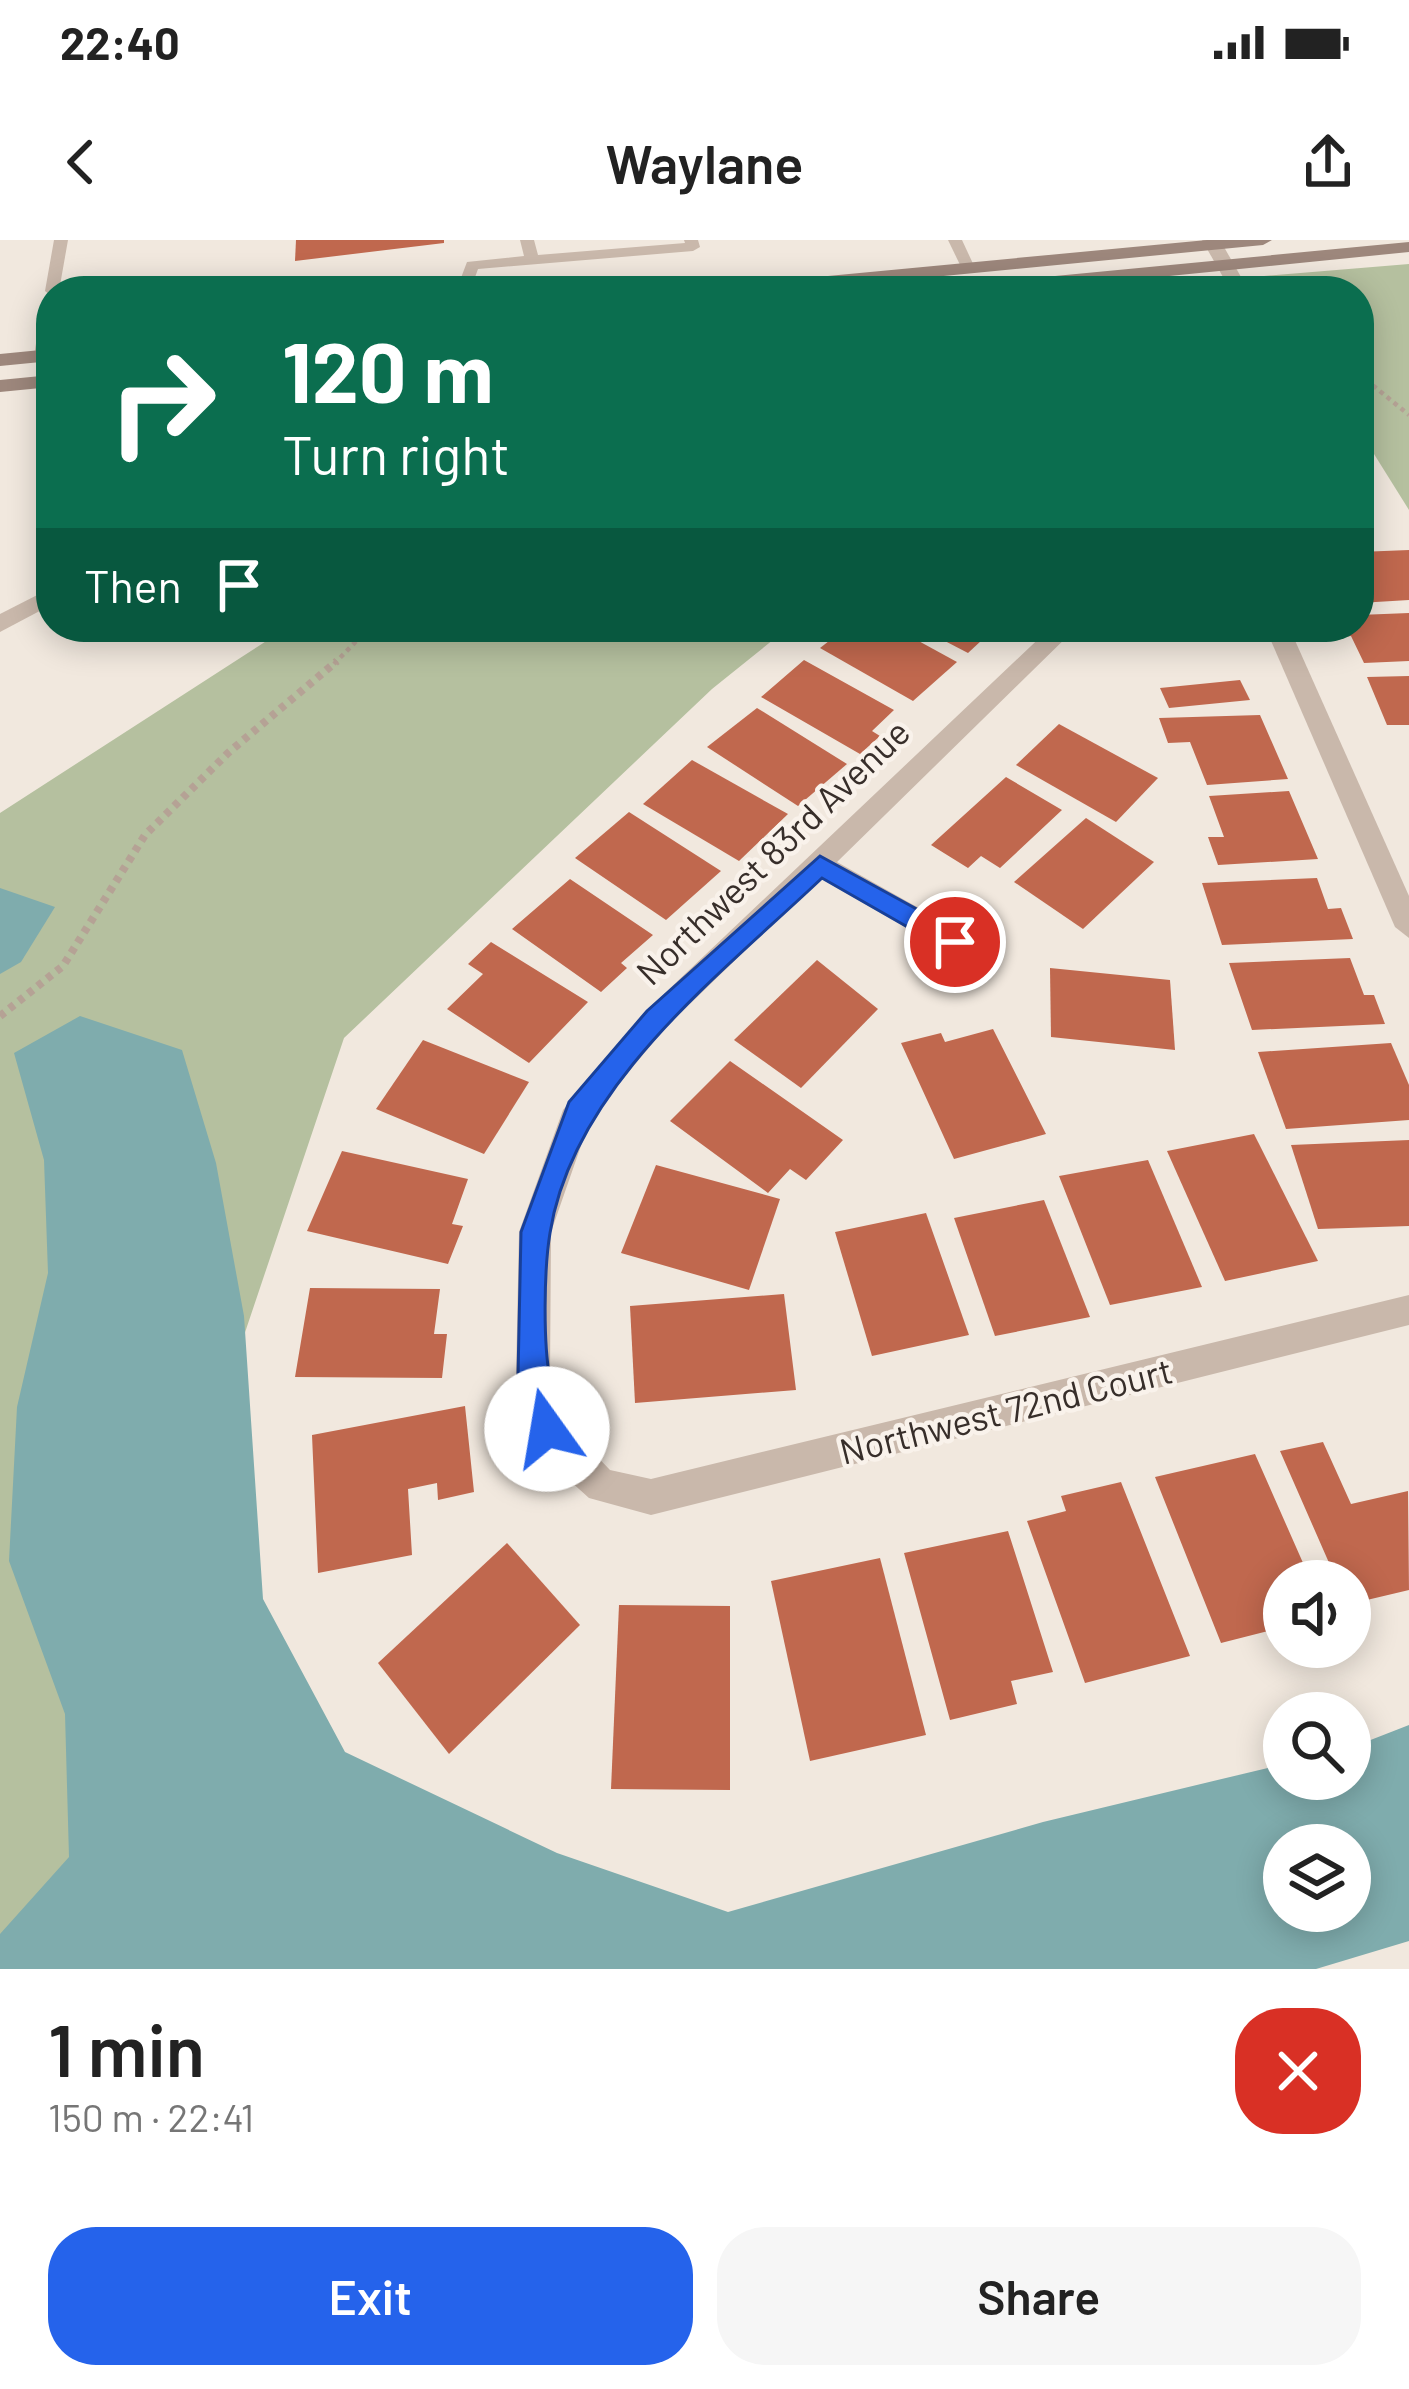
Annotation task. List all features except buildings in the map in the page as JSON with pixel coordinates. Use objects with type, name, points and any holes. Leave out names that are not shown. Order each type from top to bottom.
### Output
[{"type":"street","points":[[886,276],[1263,240]]},
{"type":"street","points":[[1213,242],[1232,276]]},
{"type":"street","points":[[1114,276],[1409,248]]},
{"type":"street","points":[[0,360],[36,356]]},
{"type":"street","points":[[0,386],[36,382]]},
{"type":"street","points":[[0,624],[36,604]]},
{"type":"street","name":"Northwest 83rd Avenue","points":[[602,1486],[547,1429],[533,1376],[535,1232],[578,1110],[656,1019],[1049,642]]},
{"type":"street","points":[[1284,642],[1409,927]]},
{"type":"street","points":[[820,865],[955,942]]},
{"type":"street","name":"Northwest 72nd Court","points":[[602,1486],[651,1497],[698,1489],[1409,1310]]},
{"type":"lane","points":[[55,276],[61,240]]},
{"type":"lane","points":[[527,240],[532,260]]},
{"type":"lane","points":[[469,276],[472,265],[693,247],[691,240]]},
{"type":"lane","points":[[955,240],[968,268]]},
{"type":"path","points":[[1374,386],[1409,415]]},
{"type":"path","points":[[0,1016],[63,966],[146,835],[227,753],[322,676],[355,642]]},
{"type":"green space","points":[[1409,264],[1409,510],[1374,454],[1374,276],[1264,276]]},
{"type":"green space","points":[[265,642],[770,642],[712,689],[344,1038],[69,1856],[242,1969],[0,1969],[0,813]]},
{"type":"water","points":[[0,888],[55,907],[21,962],[0,974]]},
{"type":"water","points":[[80,1016],[182,1050],[216,1163],[244,1316],[263,1599],[345,1752],[557,1853],[728,1912],[1043,1822],[1263,1769],[1263,1800],[1371,1800],[1371,1740],[1409,1725],[1409,1941],[1316,1969],[0,1969],[0,1934],[69,1857],[65,1714],[9,1561],[17,1407],[48,1273],[44,1160],[14,1053]]},
{"type":"route","points":[[547,1429],[533,1376],[535,1232],[578,1110],[656,1019],[820,865],[955,942]]}]
